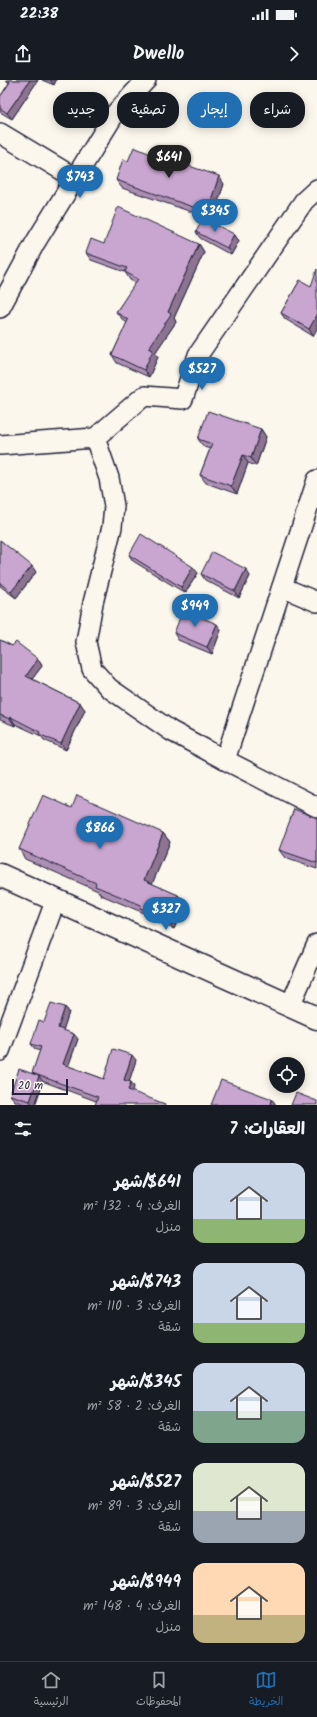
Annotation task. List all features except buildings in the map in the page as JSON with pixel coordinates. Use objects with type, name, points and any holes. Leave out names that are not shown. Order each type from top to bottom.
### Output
[{"type":"street","points":[[0,308],[35,243],[114,115],[146,80]]},
{"type":"street","points":[[0,133],[75,178]]},
{"type":"street","points":[[0,445],[95,438],[144,396],[183,400],[198,355],[304,201],[317,189]]},
{"type":"street","points":[[95,438],[109,478],[114,506],[112,527],[86,642],[92,669],[109,688],[171,731],[317,807]]},
{"type":"street","points":[[225,760],[317,480]]},
{"type":"street","points":[[282,587],[317,602]]},
{"type":"street","points":[[0,875],[317,1018]]},
{"type":"street","points":[[0,1051],[56,900]]},
{"type":"street","points":[[290,1006],[317,944]]}]
